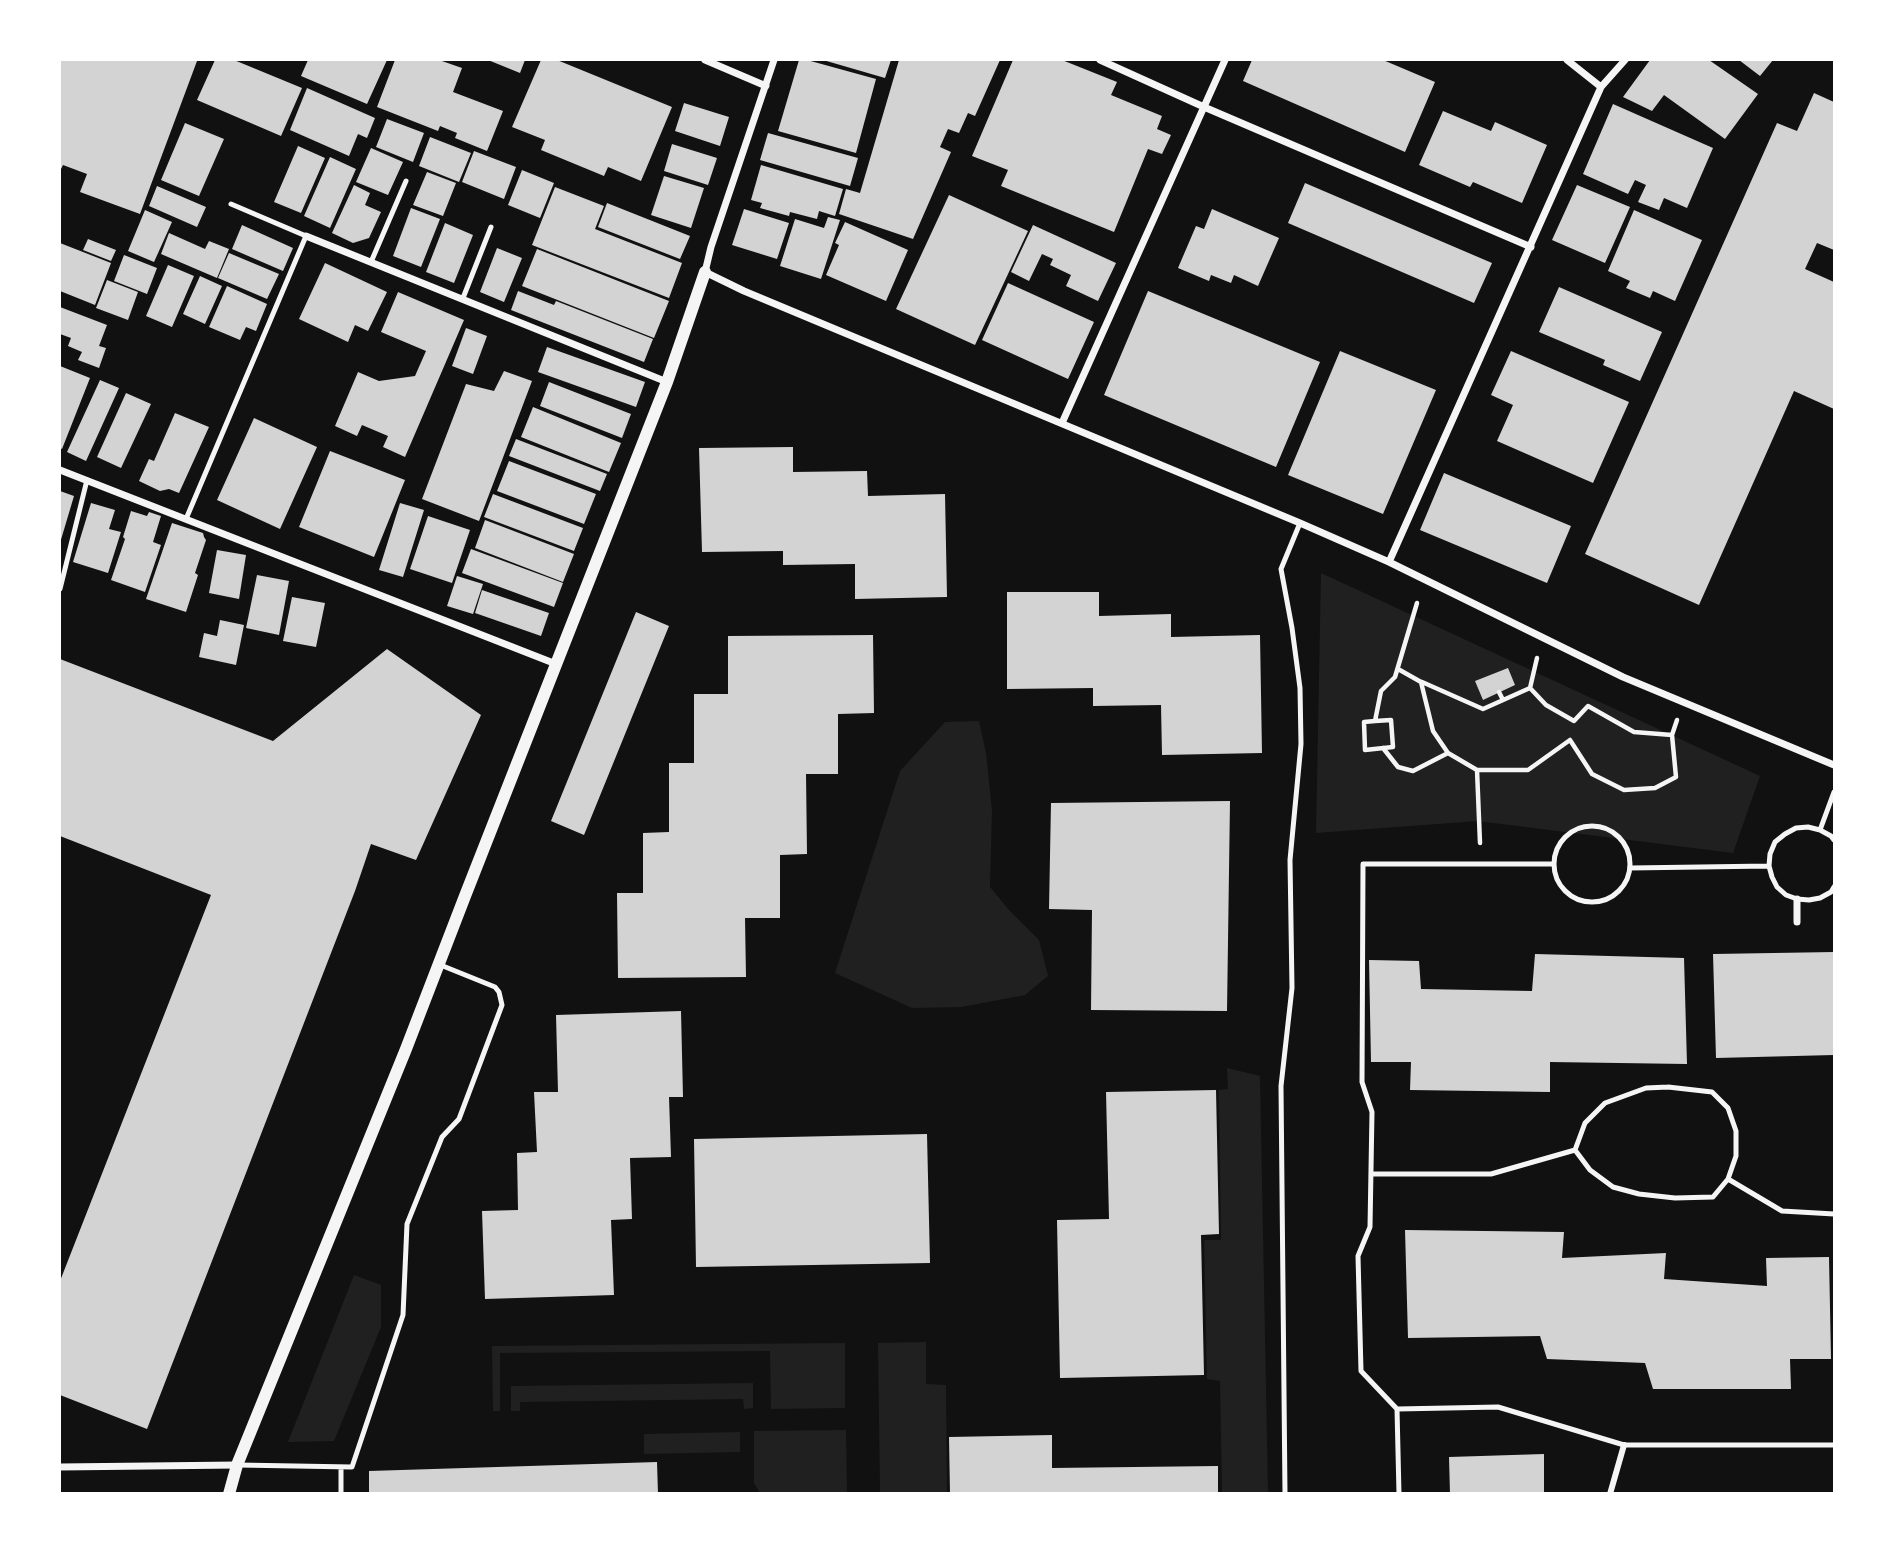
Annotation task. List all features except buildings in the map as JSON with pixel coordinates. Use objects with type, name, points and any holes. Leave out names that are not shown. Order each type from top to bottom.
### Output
[{"type":"street","points":[[705,60],[766,86]]},
{"type":"street","points":[[229,1493],[237,1465],[407,1049],[667,382],[774,60]]},
{"type":"street","points":[[1100,60],[1531,247]]},
{"type":"street","points":[[1062,423],[1225,60]]},
{"type":"street","points":[[1567,60],[1601,87]]},
{"type":"street","points":[[1389,562],[1601,87],[1625,60]]},
{"type":"street","points":[[306,236],[667,382]]},
{"type":"street","points":[[705,272],[1300,523],[1389,562],[1623,677],[1835,765]]},
{"type":"street","points":[[60,470],[555,664]]},
{"type":"street","points":[[1797,899],[1797,922]]},
{"type":"street","points":[[1609,1493],[1623,1445]]},
{"type":"street","points":[[60,1467],[237,1465]]},
{"type":"lane","points":[[371,262],[406,181]]},
{"type":"lane","points":[[186,519],[306,236],[231,204]]},
{"type":"lane","points":[[463,298],[491,227]]},
{"type":"lane","points":[[60,589],[87,480]]},
{"type":"lane","points":[[1285,1493],[1281,1086],[1292,988],[1290,860],[1301,744],[1300,688],[1281,569],[1300,523]]},
{"type":"lane","points":[[1820,830],[1835,792]]},
{"type":"lane","points":[[1594,825],[1617,834],[1630,856],[1630,868],[1620,891],[1609,899],[1584,902],[1562,889],[1556,877],[1555,853],[1561,841],[1570,833],[1581,827],[1594,825]]},
{"type":"lane","points":[[1835,840],[1820,830],[1796,828],[1776,842],[1770,854],[1769,866],[1777,887],[1786,895],[1797,899],[1820,898],[1835,887]]},
{"type":"lane","points":[[1399,1493],[1396,1409],[1361,1371],[1358,1256],[1370,1227],[1372,1112],[1362,1082],[1363,864],[1554,864]]},
{"type":"lane","points":[[1630,868],[1769,866]]},
{"type":"lane","points":[[237,1465],[352,1467],[403,1315],[407,1224],[442,1137],[459,1119],[502,1005],[495,987],[438,964]]},
{"type":"lane","points":[[1668,1087],[1712,1092],[1728,1108],[1736,1131],[1736,1156],[1728,1179],[1713,1197],[1675,1198],[1639,1194],[1614,1187],[1590,1170],[1575,1150],[1585,1122],[1605,1103],[1646,1088],[1668,1087]]},
{"type":"lane","points":[[1371,1174],[1491,1174],[1575,1150]]},
{"type":"lane","points":[[1728,1179],[1782,1212],[1835,1214]]},
{"type":"lane","points":[[1396,1409],[1498,1407],[1623,1445],[1835,1445]]},
{"type":"lane","points":[[341,1467],[341,1493]]},
{"type":"path","points":[[1375,721],[1381,691],[1395,677],[1417,603]]},
{"type":"path","points":[[1530,688],[1537,658]]},
{"type":"path","points":[[1398,669],[1483,709],[1530,688]]},
{"type":"path","points":[[1421,682],[1433,731],[1448,753],[1477,770],[1528,770],[1570,740],[1592,774],[1623,790],[1655,788],[1676,777],[1672,735],[1677,719]]},
{"type":"path","points":[[1530,688],[1546,705],[1574,721],[1588,706],[1634,732],[1672,735]]},
{"type":"path","points":[[1499,692],[1503,700]]},
{"type":"path","points":[[1391,720],[1393,747],[1365,750],[1364,722],[1375,721],[1391,720]]},
{"type":"path","points":[[1383,748],[1398,767],[1413,771],[1448,753]]},
{"type":"path","points":[[1477,770],[1480,864]]},
{"type":"shaded area","points":[[1321,573],[1760,776],[1733,853],[1478,821],[1316,833]]},
{"type":"shaded area","points":[[979,721],[986,753],[992,811],[990,887],[1039,940],[1048,976],[1025,995],[961,1007],[912,1008],[835,973],[900,771],[945,722]]},
{"type":"shaded area","points":[[1227,1068],[1260,1076],[1268,1493],[1222,1493],[1220,1381],[1207,1379],[1204,1240],[1221,1240],[1219,1090],[1228,1089]]},
{"type":"shaded area","points":[[354,1275],[381,1285],[381,1327],[334,1441],[288,1442]]},
{"type":"shaded area","points":[[926,1342],[926,1384],[946,1385],[947,1493],[880,1493],[878,1343]]},
{"type":"shaded area","points":[[845,1343],[845,1408],[771,1409],[770,1351],[500,1353],[500,1411],[493,1411],[492,1346]]},
{"type":"shaded area","points":[[753,1383],[753,1408],[744,1409],[743,1399],[520,1402],[520,1411],[511,1411],[511,1386]]},
{"type":"shaded area","points":[[846,1430],[847,1493],[760,1493],[754,1483],[754,1431]]},
{"type":"shaded area","points":[[740,1432],[740,1452],[644,1454],[644,1434]]}]
